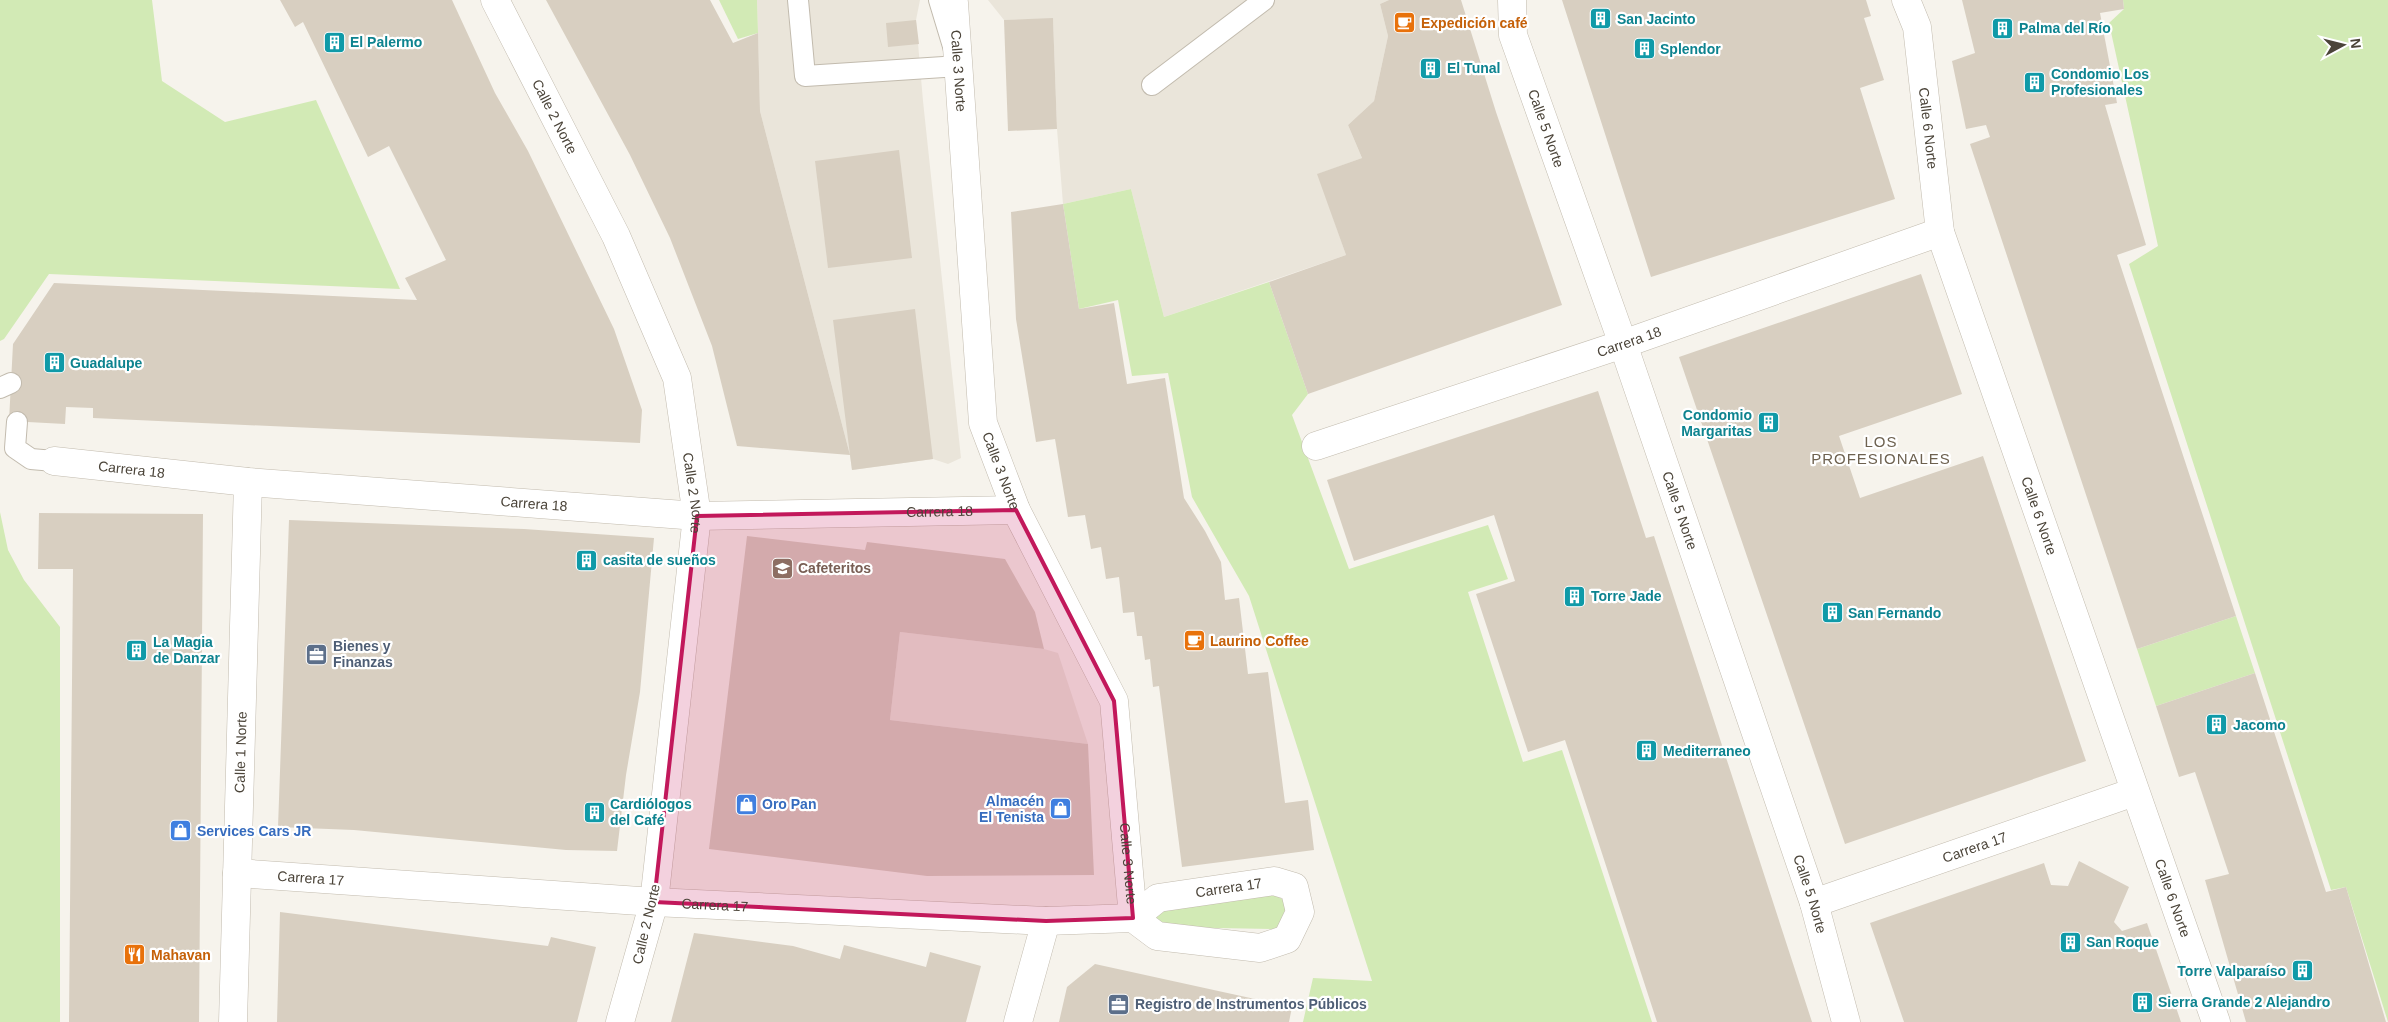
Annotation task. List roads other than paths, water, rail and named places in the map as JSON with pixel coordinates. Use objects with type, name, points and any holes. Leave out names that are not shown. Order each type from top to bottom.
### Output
[{"type":"street","name":"Calle 2 Norte","points":[[495,0],[616,236],[677,378],[697,516],[654,902],[620,1022]]},
{"type":"street","name":"Calle 5 Norte","points":[[1512,0],[1513,35],[1623,344],[1814,903],[1846,1022]]},
{"type":"street","name":"Calle 6 Norte","points":[[1906,0],[1917,27],[1940,232],[2134,792],[2216,1022]]},
{"type":"street","name":"Calle 3 Norte","points":[[947,1],[959,66],[982,423],[1016,510],[1114,701],[1132,918]]},
{"type":"street","name":"Carrera 18","points":[[1316,446],[1623,344],[1940,232]]},
{"type":"street","name":"Carrera 18","points":[[54,461],[248,482],[697,516],[1016,510]]},
{"type":"street","name":"Calle 1 Norte","points":[[233,1022],[248,482]]},
{"type":"street","name":"Carrera 17","points":[[1814,903],[2134,792]]},
{"type":"street","name":"Carrera 17","points":[[237,873],[654,902],[1046,921],[1132,918],[1158,898],[1274,881],[1294,887],[1300,912],[1287,939],[1260,948],[1158,936],[1132,918]]},
{"type":"street","points":[[1018,1022],[1046,921]]},
{"type":"lane","points":[[798,0],[805,76],[959,66]]},
{"type":"lane","points":[[1152,85],[1264,0]]},
{"type":"lane","points":[[17,422],[8,443],[31,459],[54,461]]},
{"type":"place","name":"San Jacinto","points":[[1601,19]]},
{"type":"place","name":"Expedición café","points":[[1405,23]]},
{"type":"place","name":"Palma del Río","points":[[2003,28]]},
{"type":"place","name":"El Palermo","points":[[334,42]]},
{"type":"place","name":"Splendor","points":[[1644,49]]},
{"type":"place","name":"El Tunal","points":[[1431,68]]},
{"type":"place","name":"Condomio Los Profesionales","points":[[2035,82]]},
{"type":"place","name":"Guadalupe","points":[[54,363]]},
{"type":"place","name":"Condomio Margaritas","points":[[1768,423]]},
{"type":"place","name":"casita de sueños","points":[[587,560]]},
{"type":"place","name":"Cafeteritos","points":[[782,568]]},
{"type":"place","name":"Torre Jade","points":[[1575,596]]},
{"type":"place","name":"San Fernando","points":[[1832,613]]},
{"type":"place","name":"Laurino Coffee","points":[[1194,641]]},
{"type":"place","name":"La Magia de Danzar","points":[[137,650]]},
{"type":"place","name":"Bienes y Finanzas","points":[[317,654]]},
{"type":"place","name":"Jacomo","points":[[2217,725]]},
{"type":"place","name":"Mediterraneo","points":[[1647,751]]},
{"type":"place","name":"Oro Pan","points":[[746,804]]},
{"type":"place","name":"Almacén El Tenista","points":[[1060,809]]},
{"type":"place","name":"Cardiólogos del Café","points":[[594,812]]},
{"type":"place","name":"Services Cars JR","points":[[181,831]]},
{"type":"place","name":"San Roque","points":[[2070,942]]},
{"type":"place","name":"Mahavan","points":[[135,955]]},
{"type":"place","name":"Torre Valparaíso","points":[[2302,971]]},
{"type":"place","name":"Sierra Grande 2 Alejandro","points":[[2142,1002]]},
{"type":"place","name":"Registro de Instrumentos Públicos","points":[[1119,1004]]},
{"type":"district","name":"LOS PROFESIONALES","points":[[1881,450]]}]
